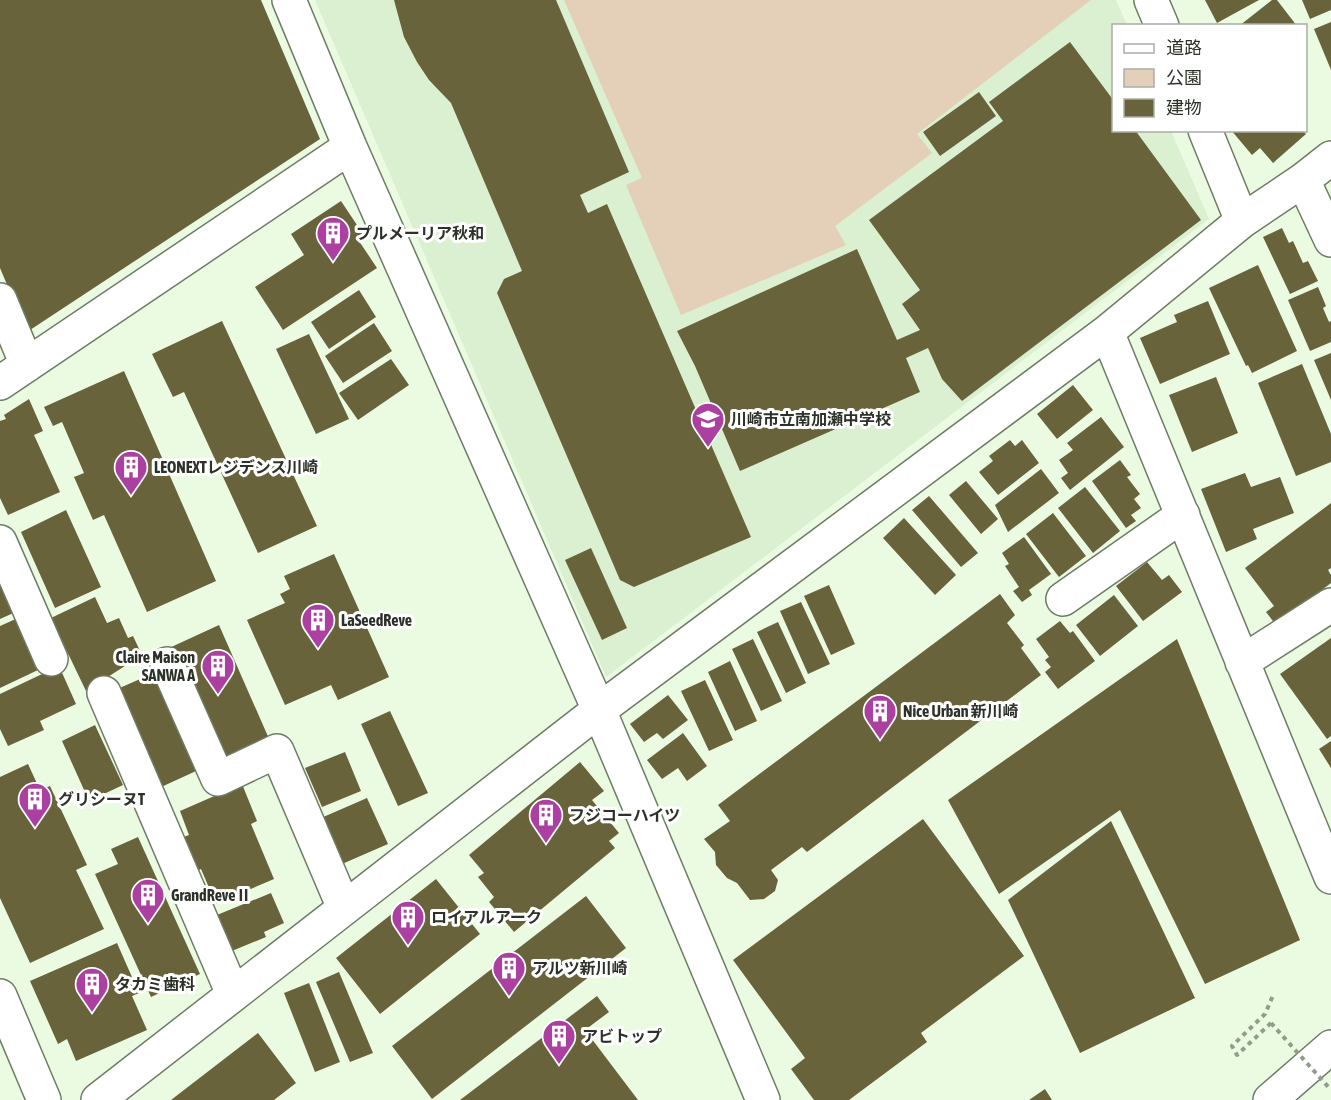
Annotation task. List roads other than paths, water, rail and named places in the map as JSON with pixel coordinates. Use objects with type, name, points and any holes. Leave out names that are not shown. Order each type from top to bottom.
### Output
[{"type":"street","points":[[289,0],[350,147],[599,710],[764,1100]]},
{"type":"street","points":[[1151,0],[1161,24]]},
{"type":"street","points":[[1206,132],[1242,220]]},
{"type":"street","points":[[0,383],[350,147]]},
{"type":"street","points":[[98,1100],[599,710],[1107,332],[1242,220],[1303,180],[1331,158]]},
{"type":"street","points":[[1303,180],[1331,240]]},
{"type":"street","points":[[0,300],[27,365]]},
{"type":"street","points":[[1107,332],[1331,877]]},
{"type":"street","points":[[1063,599],[1183,515]]},
{"type":"street","points":[[0,542],[51,659]]},
{"type":"street","points":[[1242,662],[1331,605]]},
{"type":"street","points":[[167,664],[218,778],[277,751],[344,908]]},
{"type":"street","points":[[104,693],[233,994]]},
{"type":"street","points":[[0,996],[44,1100]]},
{"type":"street","points":[[1270,1100],[1331,1047]]},
{"type":"place","name":"プルメーリア秋和","points":[[333,262]]},
{"type":"place","name":"川崎市立南加瀬中学校","points":[[708,448]]},
{"type":"place","name":"LEONEXTレジデンス川崎","points":[[131,496]]},
{"type":"place","name":"LaSeedReve","points":[[318,649]]},
{"type":"place","name":"Claire Maison SANWA A","points":[[218,695]]},
{"type":"place","name":"Nice Urban 新川崎","points":[[880,740]]},
{"type":"place","name":"グリシーヌT","points":[[35,828]]},
{"type":"place","name":"フジコーハイツ","points":[[546,844]]},
{"type":"place","name":"GrandReveⅡ","points":[[148,924]]},
{"type":"place","name":"ロイアルアーク","points":[[408,946]]},
{"type":"place","name":"アルツ新川崎","points":[[509,997]]},
{"type":"place","name":"タカミ歯科","points":[[92,1013]]},
{"type":"place","name":"アビトップ","points":[[559,1065]]}]
